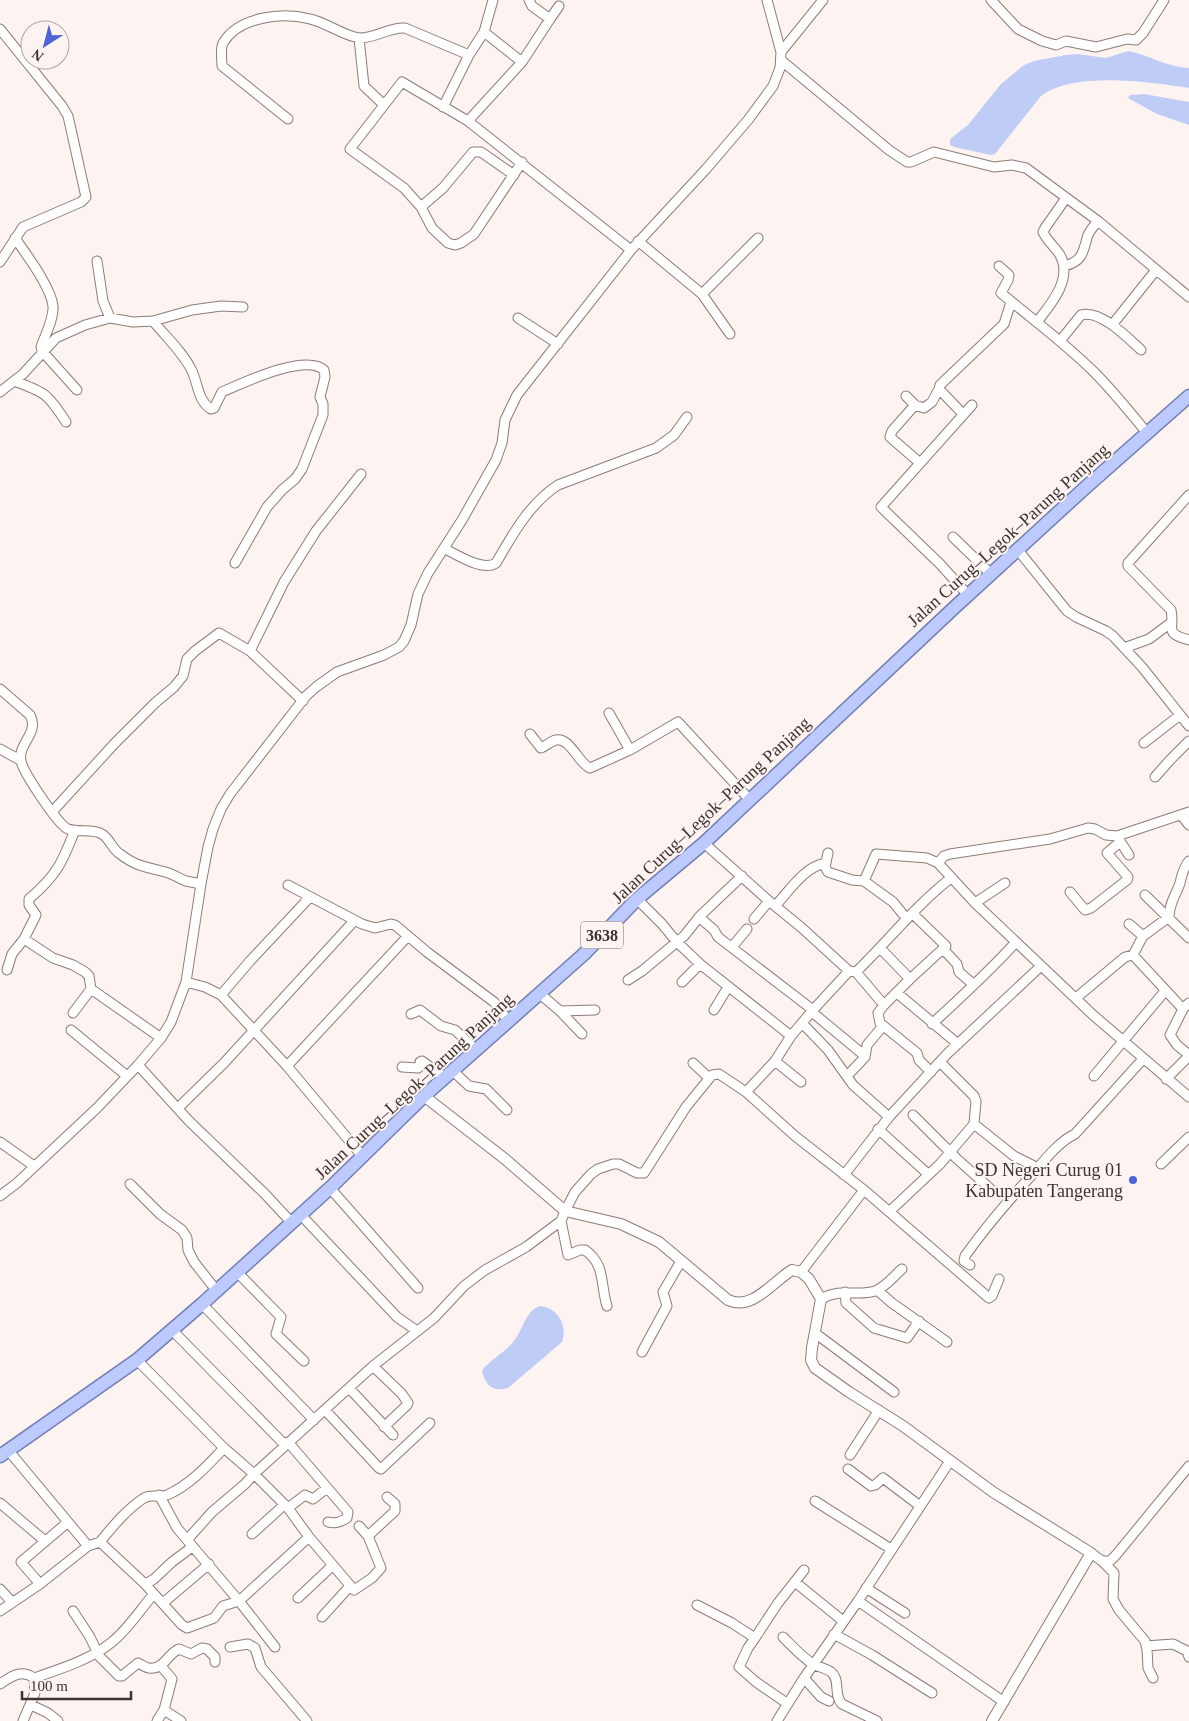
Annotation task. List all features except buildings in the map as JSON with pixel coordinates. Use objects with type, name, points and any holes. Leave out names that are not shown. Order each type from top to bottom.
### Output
[{"type":"main road","name":"Jalan Curug–Legok–Parung Panjang","points":[[4,1453],[137,1360],[202,1304],[330,1188],[424,1096],[584,954],[636,899],[704,843],[990,574],[1189,396]]},
{"type":"street","points":[[443,107],[469,55],[484,32],[493,0]]},
{"type":"street","points":[[529,0],[532,6],[550,19]]},
{"type":"street","points":[[767,0],[782,57],[889,150],[907,162],[934,152],[994,166],[1021,166],[1098,221],[1189,297]]},
{"type":"street","points":[[0,1196],[97,1108],[161,1038],[171,1022],[186,982],[201,884],[213,829],[230,794],[316,687],[337,672],[384,655],[399,647],[408,635],[422,584],[496,460],[512,404],[532,375],[638,241],[706,169],[748,120],[772,86],[782,57],[823,0]]},
{"type":"street","points":[[991,0],[1018,29],[1042,40],[1056,45],[1066,41],[1096,47],[1127,39],[1136,40],[1143,33],[1164,0]]},
{"type":"street","points":[[468,121],[522,62],[559,6]]},
{"type":"street","points":[[288,119],[224,68],[221,53],[222,44],[235,30],[261,18],[276,15],[310,19],[359,38],[396,28],[405,28],[469,55]]},
{"type":"street","points":[[0,29],[68,116],[86,194],[86,197],[81,202],[26,224],[19,230],[0,262]]},
{"type":"street","points":[[484,32],[522,62]]},
{"type":"street","points":[[359,38],[365,88],[384,105]]},
{"type":"street","points":[[522,162],[474,234],[461,244],[451,244],[437,234],[421,206],[404,188],[350,149],[402,82],[468,121],[522,162],[631,250]]},
{"type":"street","points":[[421,206],[443,188],[473,152],[480,152],[514,175]]},
{"type":"street","points":[[1037,322],[1058,294],[1064,271],[1061,257],[1043,232],[1066,198]]},
{"type":"street","points":[[1064,266],[1082,255],[1087,244],[1087,238],[1098,221]]},
{"type":"street","points":[[15,238],[46,287],[53,306],[41,348],[42,351],[77,390]]},
{"type":"street","points":[[702,294],[758,238]]},
{"type":"street","points":[[638,241],[702,294],[730,334]]},
{"type":"street","points":[[97,261],[103,302],[110,318]]},
{"type":"street","points":[[999,266],[1010,275],[1001,293],[1060,341],[1110,388],[1147,433]]},
{"type":"street","points":[[1112,325],[1156,270]]},
{"type":"street","points":[[906,396],[921,408],[927,407],[934,399],[940,385],[1004,324],[1011,302]]},
{"type":"street","points":[[0,392],[23,374],[42,351],[61,335],[85,325],[110,318],[133,322],[152,321],[192,310],[221,306],[243,307]]},
{"type":"street","points":[[1060,341],[1081,314],[1084,314],[1096,316],[1112,325],[1142,350]]},
{"type":"street","points":[[518,318],[558,344]]},
{"type":"street","points":[[152,321],[184,356],[192,369],[201,400],[210,409],[216,404],[222,392],[282,368],[314,365],[324,370],[325,377],[320,396],[323,404],[323,415],[302,469],[295,479],[267,507],[235,563]]},
{"type":"street","points":[[14,381],[48,396],[66,422]]},
{"type":"street","points":[[939,389],[963,414]]},
{"type":"street","points":[[915,404],[892,431],[890,436],[920,463]]},
{"type":"street","points":[[968,595],[940,564],[881,507],[972,405]]},
{"type":"street","points":[[445,548],[481,566],[493,566],[532,507],[547,493],[558,485],[656,448],[674,435],[687,417]]},
{"type":"street","points":[[250,651],[284,582],[312,538],[361,474]]},
{"type":"street","points":[[1189,495],[1128,563],[1129,568],[1171,610],[1171,630],[1173,633],[1180,638],[1189,640]]},
{"type":"street","points":[[953,537],[990,574]]},
{"type":"street","points":[[1018,550],[1067,611],[1106,630],[1124,648],[1142,667],[1189,726]]},
{"type":"street","points":[[1124,648],[1149,639],[1172,622]]},
{"type":"street","points":[[52,812],[115,743],[174,687],[183,676],[187,659],[219,634],[250,651],[303,701]]},
{"type":"street","points":[[0,689],[30,715],[33,720],[33,728],[21,752],[20,760],[24,770],[52,812],[64,826],[75,830],[93,831],[102,834],[119,854],[144,868],[163,871],[186,881],[201,884]]},
{"type":"street","points":[[610,713],[630,750]]},
{"type":"street","points":[[1144,743],[1180,715]]},
{"type":"street","points":[[530,734],[541,748],[557,740],[561,741],[572,748],[586,766],[590,768],[630,750],[678,722],[749,799]]},
{"type":"street","points":[[1155,777],[1189,741]]},
{"type":"street","points":[[0,749],[20,760]]},
{"type":"street","points":[[1070,892],[1085,910],[1091,908],[1127,880],[1128,877],[1107,853],[1118,839],[1185,814],[1189,825]]},
{"type":"street","points":[[938,863],[944,856],[950,854],[1050,839],[1088,828],[1118,839],[1129,855]]},
{"type":"street","points":[[7,970],[12,954],[24,939],[36,915],[29,905],[29,899],[56,872],[65,856],[75,830]]},
{"type":"street","points":[[704,843],[853,972],[884,1005]]},
{"type":"street","points":[[828,853],[826,870],[832,874],[852,880],[864,881],[893,902],[946,946],[944,950],[910,979],[884,1005],[878,1014],[880,1023],[917,1053],[918,1059],[931,1072]]},
{"type":"street","points":[[864,881],[876,854],[927,858],[938,863],[975,903],[1041,966],[1143,1059],[1189,1097]]},
{"type":"street","points":[[1076,998],[1125,957],[1132,955],[1143,936],[1169,916],[1172,900],[1184,868],[1189,861]]},
{"type":"street","points":[[754,919],[802,877],[819,864],[826,863]]},
{"type":"street","points":[[628,980],[642,971],[684,936],[699,917],[742,876]]},
{"type":"street","points":[[746,1092],[775,1061],[791,1036],[812,1011],[881,948],[932,893],[951,878]]},
{"type":"street","points":[[975,903],[1005,883]]},
{"type":"street","points":[[288,885],[354,921],[375,928],[393,924],[494,1002],[509,1022]]},
{"type":"street","points":[[1145,895],[1169,916],[1188,937]]},
{"type":"street","points":[[221,996],[232,980],[310,897]]},
{"type":"street","points":[[636,899],[662,924],[676,942],[700,964],[791,1036]]},
{"type":"street","points":[[699,917],[714,930],[718,937],[772,980],[775,980],[866,1056]]},
{"type":"street","points":[[178,1108],[216,1071],[354,921]]},
{"type":"street","points":[[1129,924],[1143,936]]},
{"type":"street","points":[[732,947],[747,930]]},
{"type":"street","points":[[287,1066],[408,936]]},
{"type":"street","points":[[24,939],[53,958],[74,965],[85,972],[91,989],[161,1038]]},
{"type":"street","points":[[932,1024],[990,970],[1016,942]]},
{"type":"street","points":[[881,948],[910,979]]},
{"type":"street","points":[[944,950],[957,964],[959,972],[973,984]]},
{"type":"street","points":[[1132,955],[1165,991],[1186,1006],[1170,1035],[1177,1045],[1189,1056],[1166,1079]]},
{"type":"street","points":[[682,982],[700,964]]},
{"type":"street","points":[[844,1175],[889,1117],[940,1062],[1041,966]]},
{"type":"street","points":[[186,982],[205,987],[221,996],[287,1066],[362,1157]]},
{"type":"street","points":[[714,1010],[728,987]]},
{"type":"street","points":[[73,1013],[91,989]]},
{"type":"street","points":[[1094,1076],[1165,991]]},
{"type":"street","points":[[539,993],[560,1010],[582,1034]]},
{"type":"street","points":[[897,993],[958,1044]]},
{"type":"street","points":[[411,1014],[420,1010],[441,1026],[453,1029],[475,1049],[474,1053]]},
{"type":"street","points":[[560,1010],[595,1010]]},
{"type":"street","points":[[802,1023],[848,1075],[853,1085],[889,1117]]},
{"type":"street","points":[[848,1075],[866,1056],[867,1045],[883,1026]]},
{"type":"street","points":[[71,1030],[127,1076]]},
{"type":"street","points":[[970,1265],[964,1262],[965,1256],[992,1219],[1054,1150],[1075,1134],[1143,1059]]},
{"type":"street","points":[[402,1067],[418,1068],[422,1060],[442,1076],[442,1081]]},
{"type":"street","points":[[775,1061],[801,1082]]},
{"type":"street","points":[[890,1212],[940,1164],[974,1124],[976,1101],[974,1096],[940,1062]]},
{"type":"street","points":[[693,1063],[709,1078]]},
{"type":"street","points":[[138,1065],[220,1152],[265,1194],[296,1218],[397,1317],[417,1331]]},
{"type":"street","points":[[453,1071],[469,1086],[486,1089],[507,1110]]},
{"type":"street","points":[[607,1306],[598,1264],[585,1250],[568,1255],[561,1221],[564,1211],[575,1192],[598,1169],[619,1164],[644,1173],[671,1130],[709,1078],[712,1075],[720,1074],[746,1092],[796,1136],[864,1190],[989,1298],[992,1296],[999,1279]]},
{"type":"street","points":[[424,1096],[505,1159],[564,1211],[610,1220],[633,1228],[659,1242],[728,1300],[738,1304],[751,1301],[792,1270],[801,1272],[814,1286],[821,1299],[812,1348],[812,1364],[824,1375],[903,1426],[993,1492],[1102,1561],[1114,1573],[1113,1599],[1119,1610],[1143,1638],[1146,1646],[1148,1668],[1153,1678]]},
{"type":"street","points":[[914,1115],[950,1152],[994,1192]]},
{"type":"street","points":[[974,1124],[1014,1156],[1038,1168]]},
{"type":"street","points":[[878,1130],[928,1174]]},
{"type":"street","points":[[1161,1164],[1189,1137]]},
{"type":"street","points":[[0,1142],[34,1166]]},
{"type":"street","points":[[130,1184],[160,1214],[182,1230],[187,1238],[188,1250],[194,1262],[216,1290]]},
{"type":"street","points":[[330,1188],[418,1288]]},
{"type":"street","points":[[801,1272],[864,1190]]},
{"type":"street","points":[[145,1584],[154,1579],[172,1562],[212,1512],[373,1366],[434,1318],[464,1286],[485,1270],[526,1247],[561,1221]]},
{"type":"street","points":[[642,1352],[667,1306],[663,1292],[681,1262]]},
{"type":"street","points":[[821,1299],[830,1294],[877,1290],[887,1284],[902,1269]]},
{"type":"street","points":[[237,1272],[281,1317],[276,1334],[304,1361]]},
{"type":"street","points":[[877,1290],[948,1342]]},
{"type":"street","points":[[845,1292],[846,1303],[874,1328],[907,1338],[919,1321]]},
{"type":"street","points":[[202,1304],[314,1420]]},
{"type":"street","points":[[172,1330],[287,1444],[348,1512],[348,1516],[339,1523],[328,1522]]},
{"type":"street","points":[[815,1333],[894,1392]]},
{"type":"street","points":[[137,1360],[224,1448],[254,1474],[286,1506],[308,1538],[352,1590],[356,1590],[372,1578],[381,1568],[368,1536],[359,1526]]},
{"type":"street","points":[[373,1366],[402,1394],[408,1403],[384,1427]]},
{"type":"street","points":[[349,1388],[393,1435]]},
{"type":"street","points":[[325,1410],[379,1468],[430,1422]]},
{"type":"street","points":[[850,1455],[879,1410]]},
{"type":"street","points":[[0,1611],[40,1584],[88,1546],[100,1542],[119,1520],[145,1498],[151,1495],[167,1495],[199,1474],[224,1448]]},
{"type":"street","points":[[4,1453],[88,1546]]},
{"type":"street","points":[[778,1721],[804,1678],[858,1601],[950,1461]]},
{"type":"street","points":[[848,1470],[871,1486],[883,1478],[920,1506]]},
{"type":"street","points":[[1102,1561],[1110,1561],[1116,1555],[1188,1470]]},
{"type":"street","points":[[252,1534],[286,1506],[304,1495],[313,1499],[327,1488]]},
{"type":"street","points":[[159,1495],[177,1528],[240,1601],[275,1648]]},
{"type":"street","points":[[368,1536],[395,1511],[395,1504],[388,1497]]},
{"type":"street","points":[[815,1501],[891,1549]]},
{"type":"street","points":[[0,1504],[46,1541]]},
{"type":"street","points":[[40,1584],[21,1562],[68,1522]]},
{"type":"street","points":[[100,1542],[145,1584],[174,1618],[187,1628],[214,1618],[223,1606],[240,1601],[308,1538]]},
{"type":"street","points":[[992,1721],[1091,1553]]},
{"type":"street","points":[[162,1603],[208,1564]]},
{"type":"street","points":[[298,1598],[332,1566]]},
{"type":"street","points":[[788,1704],[756,1682],[739,1667],[748,1648],[778,1603],[804,1570]]},
{"type":"street","points":[[795,1582],[843,1621]]},
{"type":"street","points":[[322,1617],[350,1586]]},
{"type":"street","points":[[866,1588],[905,1613]]},
{"type":"street","points":[[0,1589],[12,1602]]},
{"type":"street","points":[[0,1684],[22,1673],[34,1678],[97,1652],[112,1641],[153,1595]]},
{"type":"street","points":[[858,1601],[1004,1702]]},
{"type":"street","points":[[697,1605],[732,1623],[755,1638]]},
{"type":"street","points":[[73,1611],[86,1630],[97,1652],[119,1676],[138,1663],[149,1668],[161,1666],[175,1650],[179,1649],[191,1654],[202,1648],[207,1649],[215,1657],[215,1662]]},
{"type":"street","points":[[834,1634],[872,1655],[932,1693]]},
{"type":"street","points":[[784,1637],[797,1652],[814,1664],[831,1671],[836,1678],[838,1700],[842,1704],[877,1721]]},
{"type":"street","points":[[230,1647],[248,1644],[255,1648],[261,1667],[307,1721]]},
{"type":"street","points":[[1146,1646],[1173,1644],[1187,1651],[1189,1657]]},
{"type":"street","points":[[157,1721],[164,1710],[172,1679],[161,1666]]},
{"type":"street","points":[[23,1721],[35,1693],[34,1678]]},
{"type":"street","points":[[804,1678],[821,1697],[829,1701]]},
{"type":"street","points":[[31,1705],[48,1718],[58,1721]]},
{"type":"street","points":[[164,1710],[181,1721]]},
{"type":"water","points":[[1128,51],[1189,68],[1189,88],[1113,80],[1073,83],[1055,88],[1041,96],[995,154],[991,155],[950,145],[950,139],[968,125],[1001,84],[1024,65],[1034,61],[1066,55],[1078,54],[1106,58]]},
{"type":"water","points":[[1144,94],[1189,102],[1189,125],[1157,114],[1128,98],[1130,95]]},
{"type":"water","points":[[540,1306],[552,1310],[560,1318],[564,1329],[562,1342],[508,1388],[498,1389],[491,1387],[482,1371],[511,1345],[528,1316],[535,1308]]},
{"type":"place","name":"SD Negeri Curug 01 Kabupaten Tangerang","points":[[1133,1180]]}]
